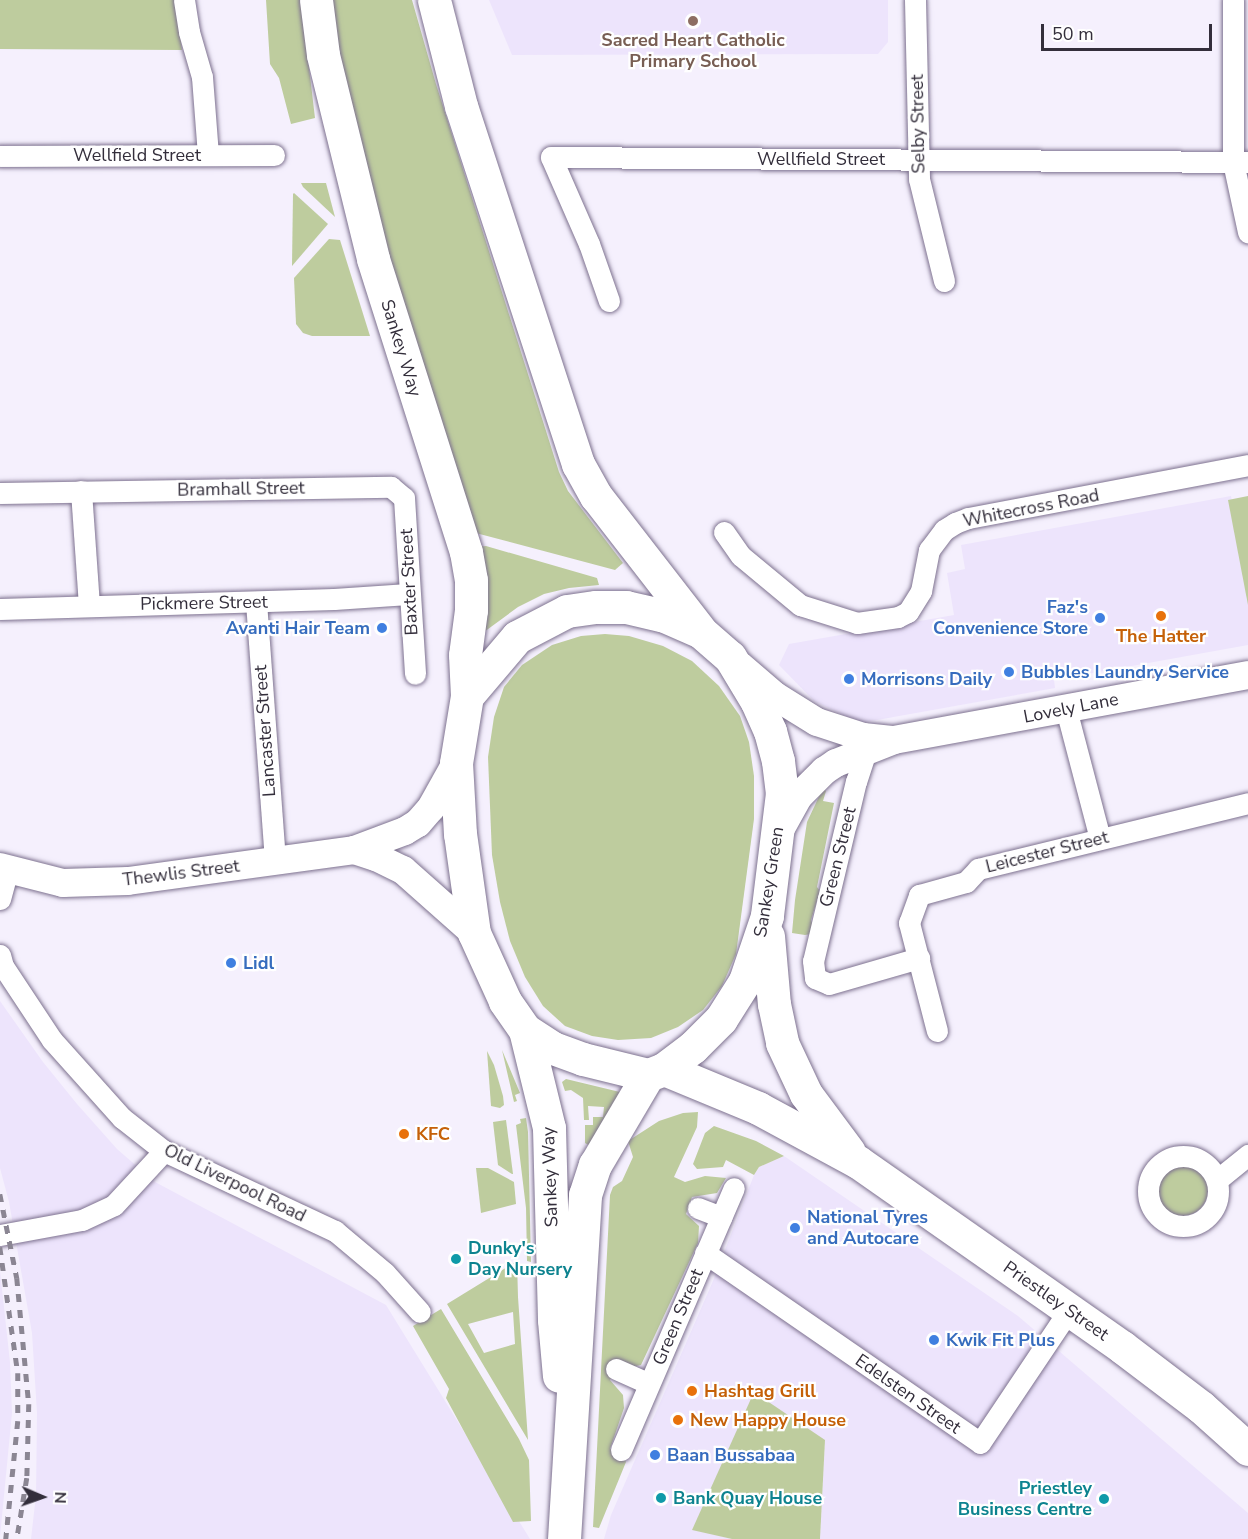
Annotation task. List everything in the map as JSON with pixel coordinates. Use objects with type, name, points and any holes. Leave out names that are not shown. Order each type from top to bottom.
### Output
[{"type":"highway","name":"Sankey Way","points":[[316,0],[323,55],[373,260],[466,552],[471,580],[471,610],[465,656],[467,696]]},
{"type":"highway","points":[[434,0],[461,106],[578,464],[596,496],[701,632]]},
{"type":"highway","name":"Sankey Green","points":[[626,607],[662,615],[701,632],[729,657],[757,702],[770,731],[778,761],[782,792],[767,916],[745,981],[721,1019],[693,1047],[656,1072],[583,1059],[553,1048],[525,1030],[505,1001],[474,933],[460,834],[456,763],[467,696],[495,660],[517,637],[567,611],[626,607]]},
{"type":"highway","name":"Priestley Street","points":[[767,916],[768,963],[783,1043],[806,1094],[858,1162]]},
{"type":"highway","name":"Sankey Way","points":[[525,1030],[549,1128],[554,1320],[567,1471]]},
{"type":"highway","name":"Sankey Way","points":[[564,1539],[585,1195],[595,1165],[656,1072]]},
{"type":"highway","name":"Priestley Street","points":[[656,1072],[758,1108],[858,1162],[1069,1310],[1201,1407],[1248,1449]]},
{"type":"street","points":[[184,0],[189,32],[202,77],[208,155]]},
{"type":"street","name":"Selby Street","points":[[915,0],[919,179],[944,280]]},
{"type":"street","points":[[1233,0],[1241,162],[1248,232]]},
{"type":"street","name":"Wellfield Street","points":[[0,156],[274,155]]},
{"type":"street","name":"Wellfield Street","points":[[609,302],[589,244],[551,157],[1241,162]]},
{"type":"street","name":"Whitecross Road","points":[[724,532],[741,556],[800,605],[857,624],[898,617],[908,612],[921,591],[929,550],[944,530],[955,523],[968,518],[1248,465]]},
{"type":"street","name":"Bramhall Street","points":[[0,493],[392,487],[400,492]]},
{"type":"street","points":[[81,491],[89,606]]},
{"type":"street","name":"Baxter Street","points":[[400,492],[404,498],[408,594],[415,674]]},
{"type":"street","name":"Pickmere Street","points":[[0,609],[256,602],[408,594]]},
{"type":"street","name":"Lancaster Street","points":[[256,602],[275,860]]},
{"type":"street","points":[[729,657],[775,696],[817,722],[865,744]]},
{"type":"street","name":"Lovely Lane","points":[[779,831],[793,804],[810,783],[865,744],[1248,675]]},
{"type":"street","points":[[1066,709],[1100,838]]},
{"type":"street","name":"Green Street","points":[[865,744],[813,961],[815,978],[829,984],[919,958]]},
{"type":"street","name":"Thewlis Street","points":[[4,868],[63,883],[128,881],[354,850],[405,831],[417,823],[431,808],[456,763]]},
{"type":"street","name":"Leicester Street","points":[[937,1031],[909,922],[919,895],[966,882],[978,869],[1248,803]]},
{"type":"street","name":"Thewlis Street","points":[[354,850],[376,857],[403,870],[474,933]]},
{"type":"street","points":[[0,899],[4,868]]},
{"type":"street","name":"Old Liverpool Road","points":[[0,955],[3,966],[52,1040],[122,1118],[164,1151],[335,1231],[378,1266],[420,1312]]},
{"type":"street","points":[[0,1235],[82,1220],[114,1205],[164,1151]]},
{"type":"street","points":[[1217,1180],[1248,1155]]},
{"type":"street","name":"Green Street","points":[[621,1450],[734,1188]]},
{"type":"street","points":[[698,1208],[721,1217]]},
{"type":"street","name":"Edelsten Street","points":[[705,1253],[980,1443],[1069,1310]]},
{"type":"street","name":"Green Street","points":[[616,1370],[649,1384]]},
{"type":"shaded area","name":"Sacred Heart Catholic Primary School","points":[[489,0],[888,0],[888,42],[878,54],[512,55]]},
{"type":"shaded area","points":[[1231,496],[1248,592],[1248,645],[1054,680],[1055,688],[860,723],[814,701],[779,665],[789,644],[954,615],[947,573],[965,569],[961,545]]},
{"type":"shaded area","points":[[0,1001],[43,1062],[77,1104],[117,1149],[155,1182],[386,1305],[530,1539],[31,1539],[36,1495],[37,1413],[32,1333],[9,1202],[0,1168]]},
{"type":"shaded area","points":[[784,1156],[1018,1316],[1248,1513],[1248,1539],[820,1539],[825,1440],[692,1529],[732,1539],[604,1539],[611,1515],[713,1281],[754,1175],[759,1167]]},
{"type":"shaded area","points":[[0,1271],[10,1362],[12,1413],[0,1537]]},
{"type":"green space","points":[[0,0],[176,0],[182,50],[0,49]]},
{"type":"green space","points":[[266,0],[301,0],[315,118],[291,124],[279,78],[270,64]]},
{"type":"green space","points":[[328,0],[412,0],[436,84],[559,472],[568,491],[623,563],[615,570],[472,532],[369,198]]},
{"type":"green space","points":[[301,183],[326,183],[335,217],[303,187]]},
{"type":"green space","points":[[293,194],[328,224],[292,266]]},
{"type":"green space","points":[[329,239],[340,240],[370,336],[312,336],[303,333],[296,324],[294,278]]},
{"type":"green space","points":[[1248,496],[1248,605],[1228,500]]},
{"type":"green space","points":[[486,546],[597,578],[599,585],[569,588],[544,594],[518,607],[484,632],[476,547]]},
{"type":"green space","points":[[605,634],[629,636],[663,646],[692,661],[719,686],[740,716],[749,742],[754,776],[754,819],[736,954],[722,986],[703,1010],[678,1027],[651,1038],[618,1040],[592,1036],[565,1026],[543,1006],[525,977],[510,941],[492,855],[488,757],[494,717],[504,687],[522,665],[552,645],[581,636]]},
{"type":"green space","points":[[823,788],[826,791],[823,801],[834,803],[817,887],[820,891],[811,920],[813,927],[811,934],[792,933],[807,822]]},
{"type":"green space","points":[[502,1050],[520,1093],[515,1095],[517,1101],[514,1102]]},
{"type":"green space","points":[[487,1051],[494,1065],[503,1096],[504,1105],[500,1108],[491,1106]]},
{"type":"green space","points":[[566,1079],[624,1093],[590,1146],[585,1143],[585,1125],[593,1125],[593,1117],[603,1117],[604,1107],[588,1106],[589,1120],[584,1120],[583,1098],[571,1090],[565,1091],[562,1082]]},
{"type":"green space","points":[[698,1112],[697,1127],[674,1177],[685,1182],[705,1176],[726,1178],[717,1193],[692,1197],[686,1214],[699,1226],[698,1243],[641,1365],[631,1367],[618,1362],[610,1380],[623,1395],[624,1408],[610,1449],[623,1454],[626,1462],[599,1528],[593,1527],[610,1195],[613,1187],[622,1181],[633,1157],[628,1141],[659,1121],[683,1113]]},
{"type":"green space","points":[[526,1118],[531,1262],[527,1261],[526,1208],[516,1125],[521,1123],[520,1119]]},
{"type":"green space","points":[[506,1120],[513,1174],[498,1165],[493,1122]]},
{"type":"green space","points":[[714,1126],[756,1141],[784,1156],[759,1167],[754,1175],[726,1160],[723,1167],[697,1169],[693,1164],[705,1133]]},
{"type":"green space","points":[[1177,1164],[1187,1164],[1201,1171],[1208,1190],[1201,1209],[1187,1216],[1177,1216],[1167,1212],[1160,1205],[1156,1195],[1156,1185],[1160,1175],[1167,1168]]},
{"type":"green space","points":[[476,1168],[488,1168],[514,1182],[516,1204],[481,1213]]},
{"type":"green space","points":[[517,1261],[528,1440],[447,1304]],"holes":[[[513,1312],[515,1344],[484,1353],[468,1324]]]},
{"type":"green space","points":[[441,1309],[519,1439],[529,1460],[531,1521],[513,1522],[446,1398],[449,1389],[413,1326]]},
{"type":"green space","points":[[754,1392],[825,1440],[820,1539],[732,1539],[692,1530]]},
{"type":"railway","points":[[0,1194],[17,1278],[29,1404],[27,1478],[17,1539]]},
{"type":"railway","points":[[0,1247],[18,1373],[18,1421],[6,1539]]},
{"type":"place","name":"Sacred Heart Catholic Primary School","points":[[693,21]]},
{"type":"place","name":"The Hatter","points":[[1161,616]]},
{"type":"place","name":"Faz's Convenience Store","points":[[1100,618]]},
{"type":"place","name":"Avanti Hair Team","points":[[382,628]]},
{"type":"place","name":"Bubbles Laundry Service","points":[[1009,672]]},
{"type":"place","name":"Morrisons Daily","points":[[849,679]]},
{"type":"place","name":"Lidl","points":[[231,963]]},
{"type":"place","name":"KFC","points":[[404,1134]]},
{"type":"place","name":"National Tyres and Autocare","points":[[795,1228]]},
{"type":"place","name":"Dunky's Day Nursery","points":[[456,1259]]},
{"type":"place","name":"Kwik Fit Plus","points":[[934,1340]]},
{"type":"place","name":"Hashtag Grill","points":[[692,1391]]},
{"type":"place","name":"New Happy House","points":[[678,1420]]},
{"type":"place","name":"Baan Bussabaa","points":[[655,1455]]},
{"type":"place","name":"Bank Quay House","points":[[661,1498]]},
{"type":"place","name":"Priestley Business Centre","points":[[1104,1499]]}]
